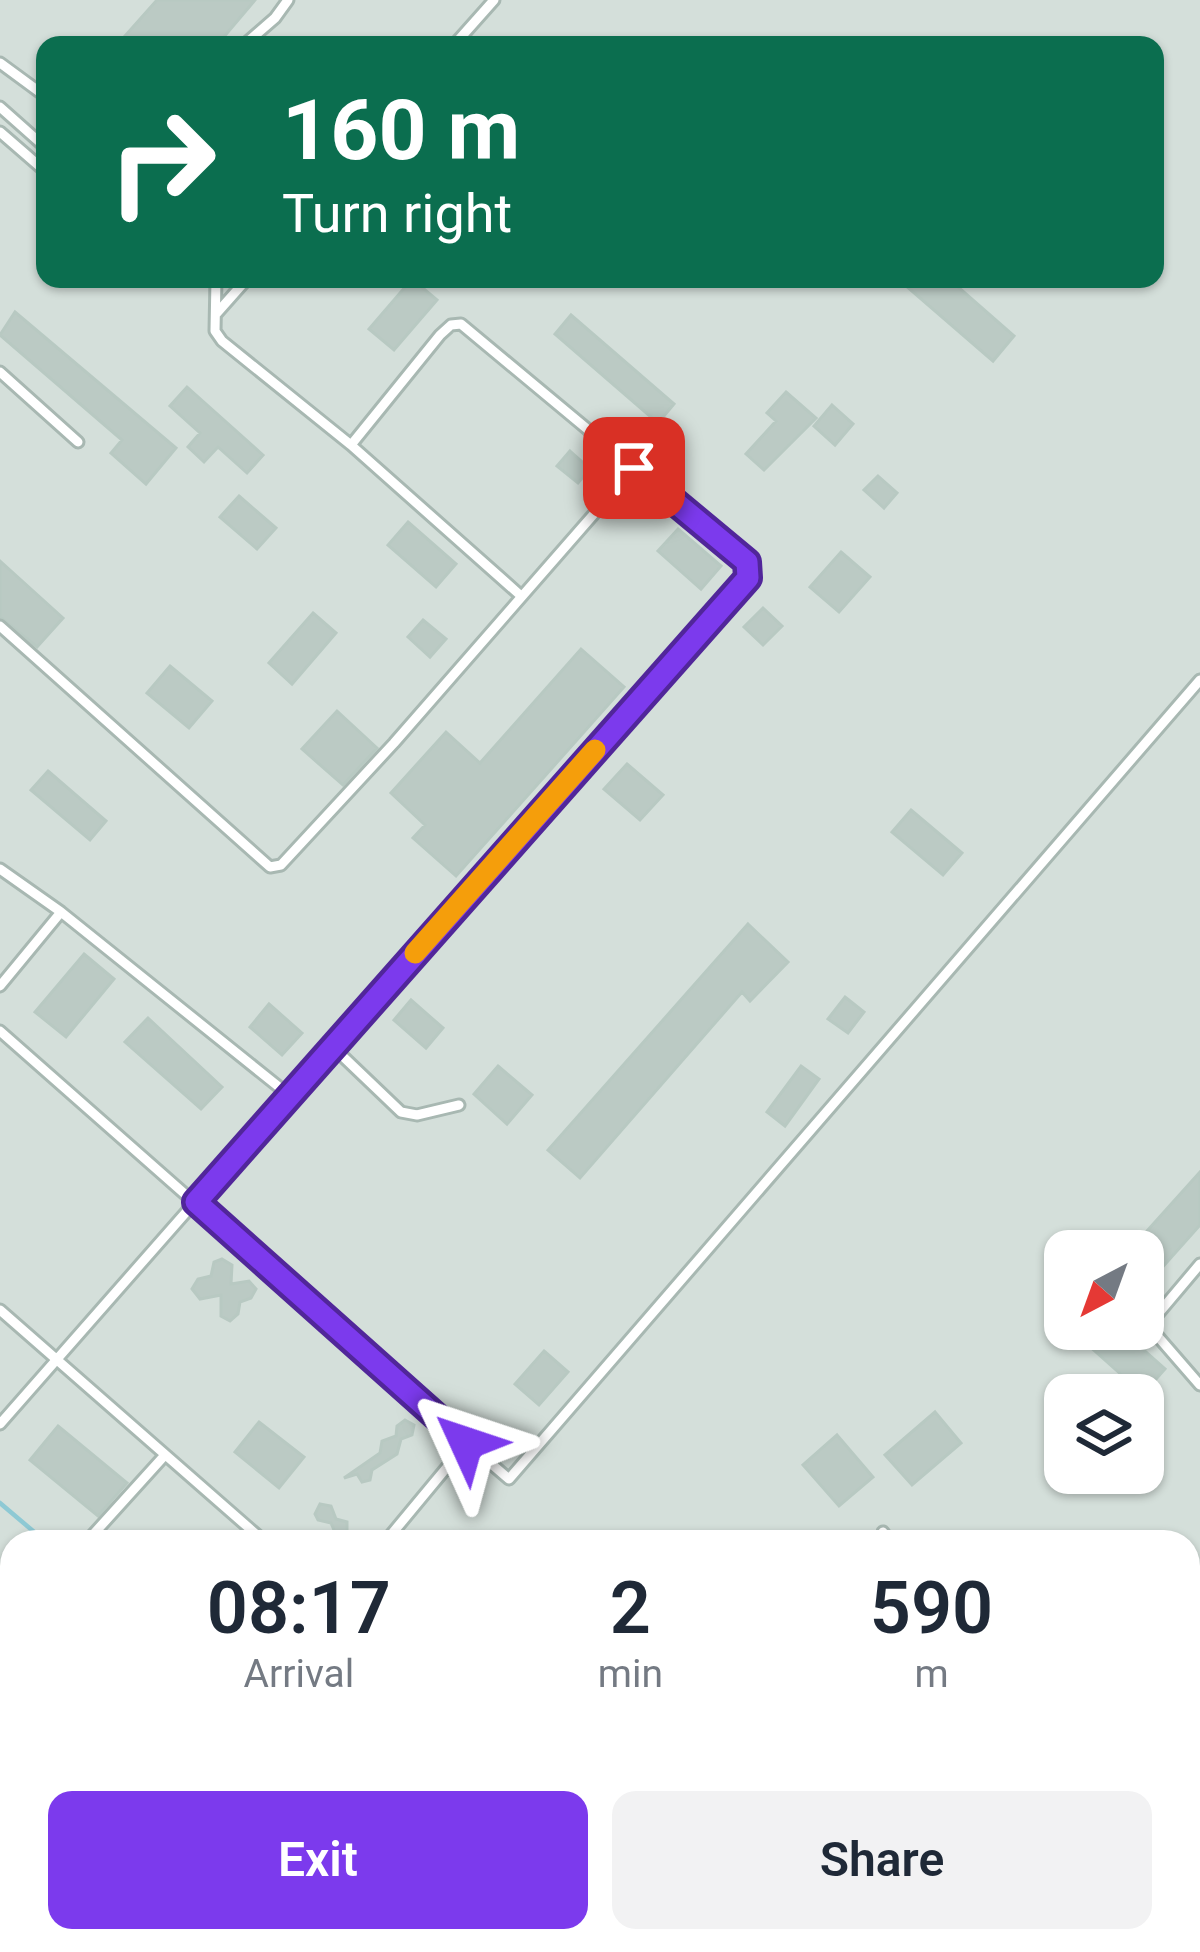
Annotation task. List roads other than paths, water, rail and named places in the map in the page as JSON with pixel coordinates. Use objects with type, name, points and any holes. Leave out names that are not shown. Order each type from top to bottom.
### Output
[{"type":"lane","points":[[255,36],[288,0]]},
{"type":"lane","points":[[462,36],[494,0]]},
{"type":"lane","points":[[0,62],[36,89]]},
{"type":"lane","points":[[0,107],[36,138]]},
{"type":"lane","points":[[0,132],[36,163]]},
{"type":"lane","points":[[216,288],[215,331],[222,341],[351,445],[520,595]]},
{"type":"lane","points":[[216,314],[239,288]]},
{"type":"lane","points":[[0,1424],[748,578],[747,562],[461,324],[451,325],[440,335],[351,445]]},
{"type":"lane","points":[[0,372],[78,442]]},
{"type":"lane","points":[[0,626],[270,867],[292,858],[634,468]]},
{"type":"lane","points":[[1,1032],[509,1479],[1200,680]]},
{"type":"lane","points":[[0,869],[61,912],[289,1095]]},
{"type":"lane","points":[[0,986],[61,912]]},
{"type":"lane","points":[[332,1046],[401,1112],[417,1115],[459,1105]]},
{"type":"lane","points":[[1200,1264],[1152,1321],[1154,1332],[1200,1385]]},
{"type":"lane","points":[[0,1310],[252,1530]]},
{"type":"lane","points":[[395,1530],[466,1443]]},
{"type":"lane","points":[[97,1530],[165,1455]]},
{"type":"waterway","points":[[0,1503],[32,1530]]}]
